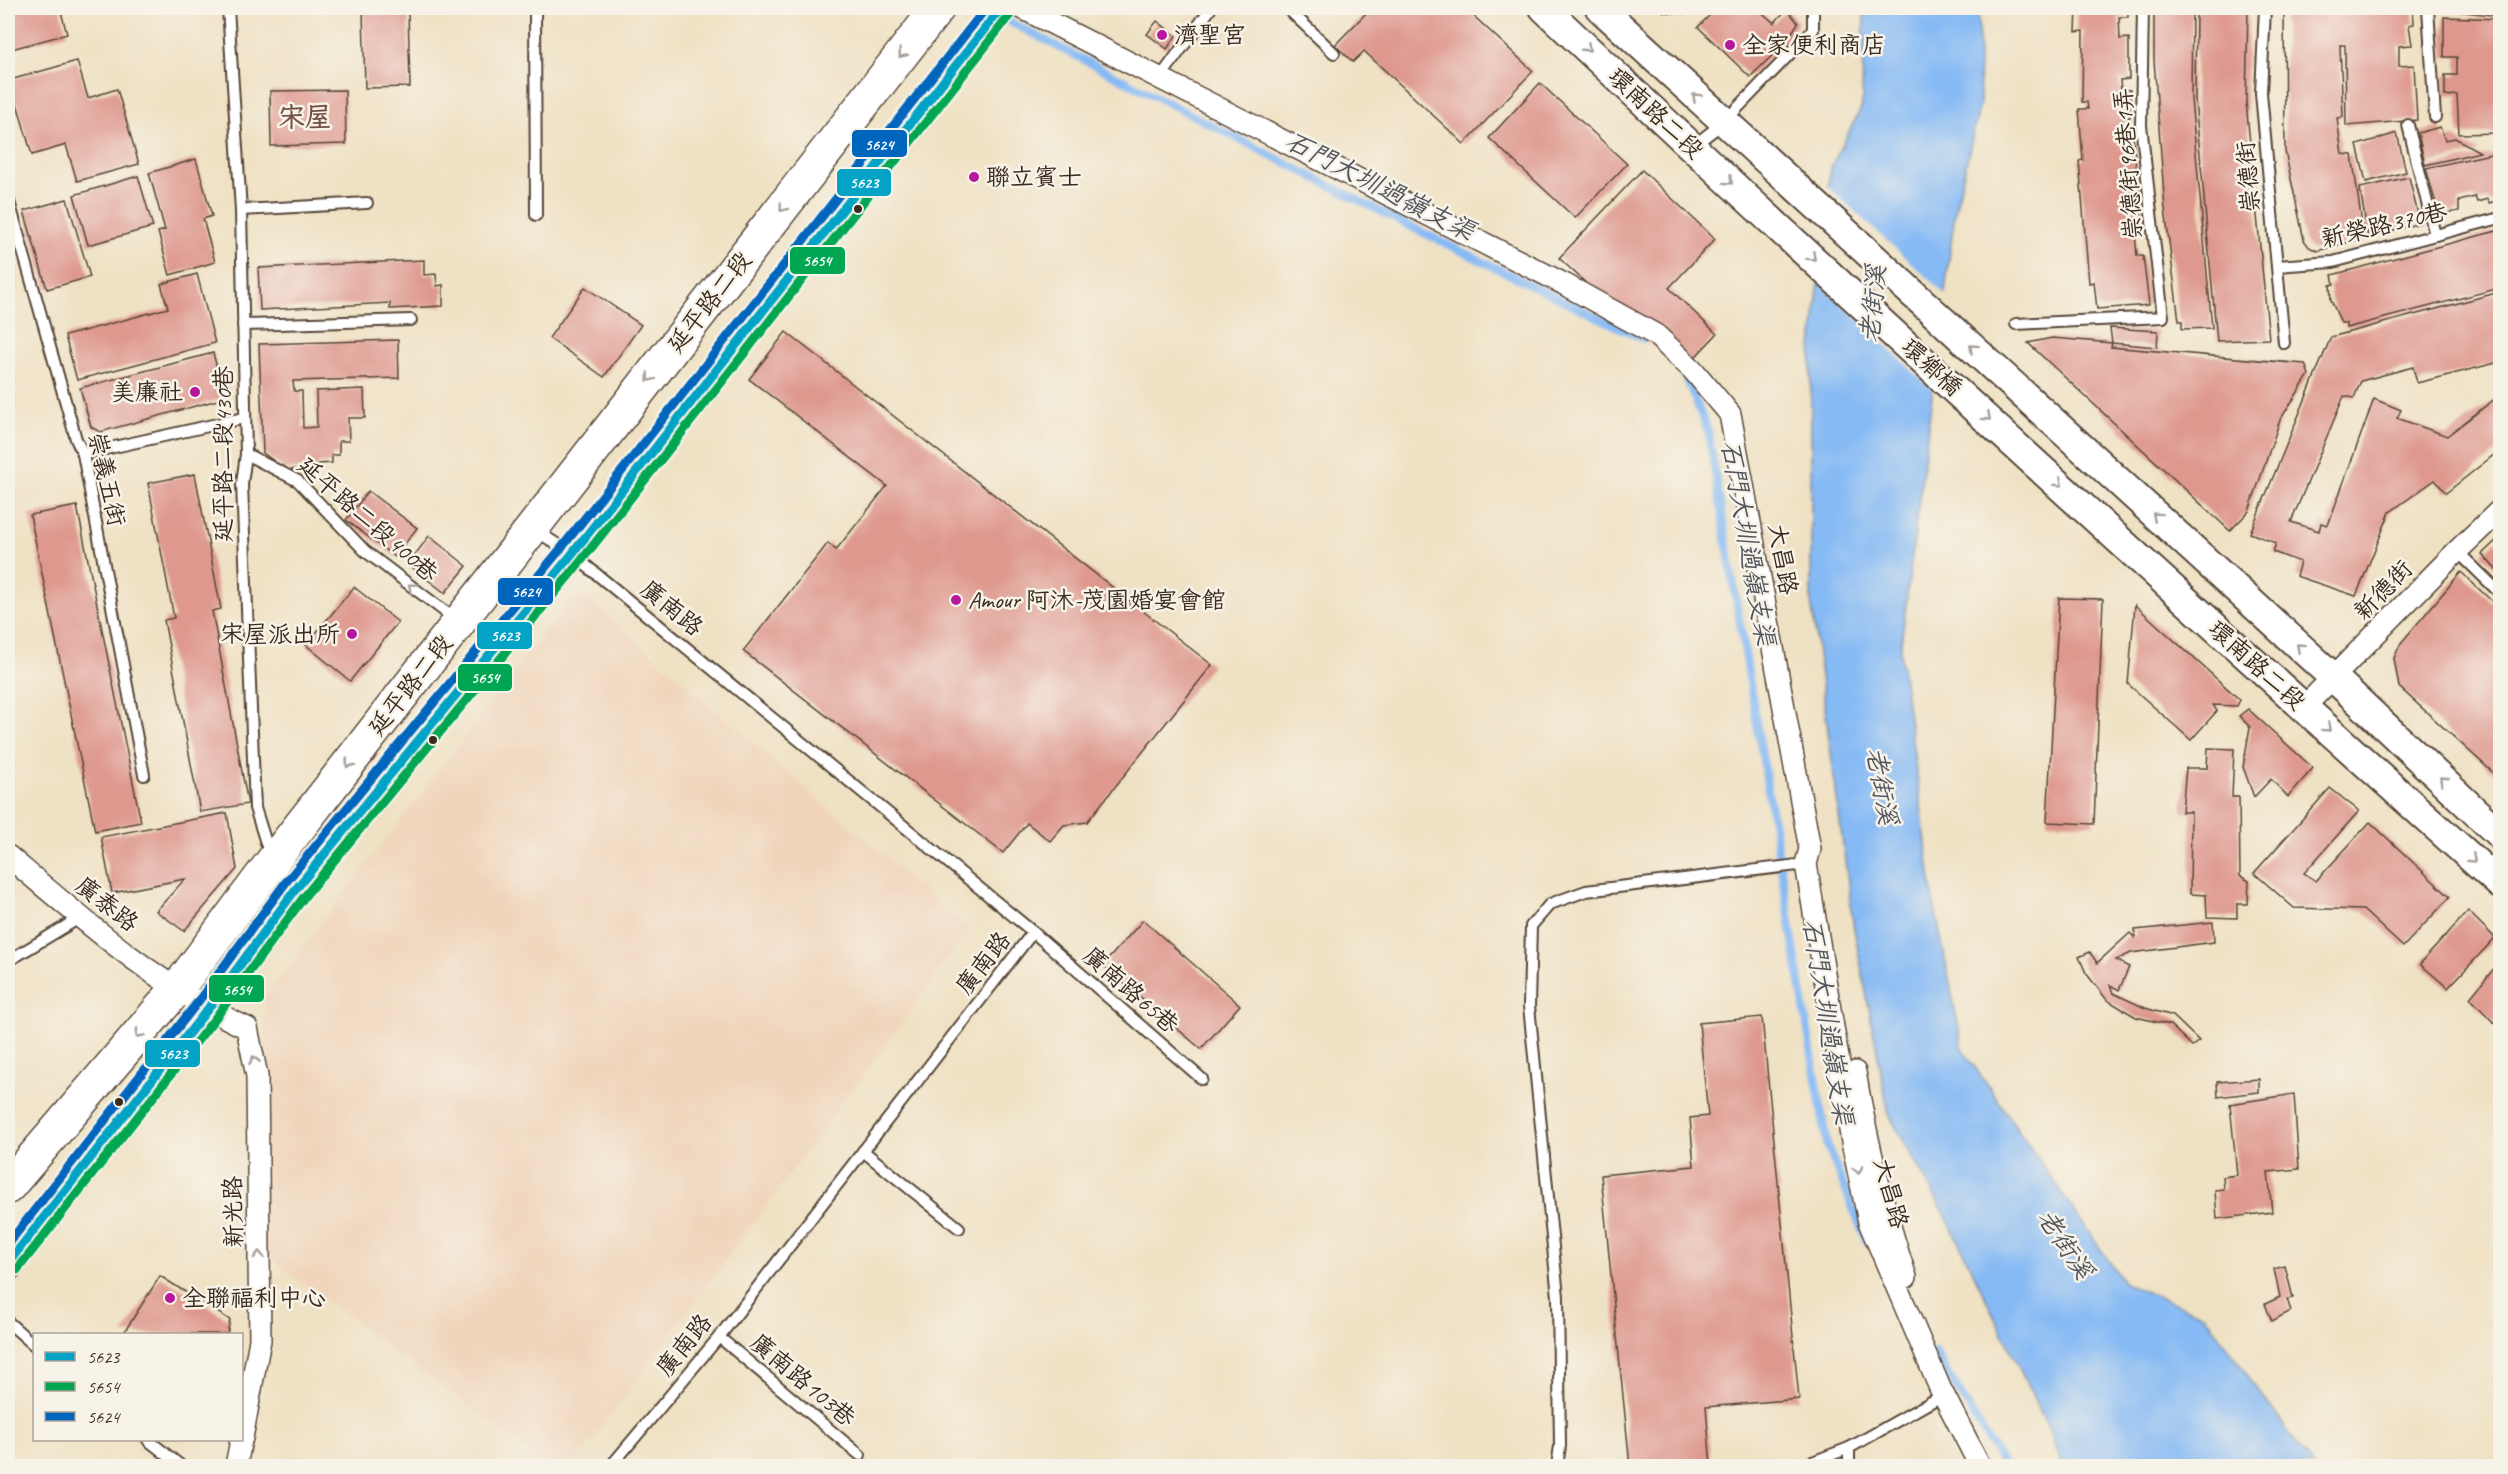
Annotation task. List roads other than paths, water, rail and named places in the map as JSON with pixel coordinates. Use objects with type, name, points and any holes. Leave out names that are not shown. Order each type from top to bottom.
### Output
[{"type":"main road","name":"延平路二段","points":[[8,1187],[177,989],[272,862],[938,8]]},
{"type":"main road","name":"延平路二段","points":[[8,1263],[207,1010],[295,890],[572,554],[1001,8]]},
{"type":"main road","name":"環南路二段","points":[[1544,8],[1769,217]]},
{"type":"main road","name":"環南路二段","points":[[1600,8],[1786,178]]},
{"type":"main road","name":"環鄉橋","points":[[1786,178],[2031,401]]},
{"type":"main road","name":"環鄉橋","points":[[1769,217],[2016,444]]},
{"type":"main road","name":"環南路二段","points":[[2031,401],[2334,678],[2500,835]]},
{"type":"main road","name":"環南路二段","points":[[2016,444],[2500,884]]},
{"type":"street","name":"大昌路","points":[[1022,8],[1564,284],[1656,335],[1694,370],[1730,414],[1808,856],[1819,862],[1866,1136],[1887,1221],[1945,1386],[1945,1394]]},
{"type":"street","name":"新德街","points":[[2304,707],[2500,510]]},
{"type":"street","name":"廣泰路","points":[[8,856],[81,917],[207,1010]]},
{"type":"street","name":"新光路","points":[[207,1010],[247,1028],[257,1076],[260,1340],[243,1429]]},
{"type":"street","points":[[1945,1394],[1980,1467]]},
{"type":"street","name":"新光路","points":[[236,1467],[241,1441]]},
{"type":"lane","name":"延平路二段430巷","points":[[228,8],[241,210],[246,454],[242,484],[255,808],[272,862],[295,890]]},
{"type":"lane","points":[[535,8],[536,215]]},
{"type":"lane","points":[[1160,78],[1211,8]]},
{"type":"lane","points":[[1287,8],[1334,53]]},
{"type":"lane","points":[[1692,147],[1724,122],[1813,30],[1813,8]]},
{"type":"lane","name":"崇德街96巷1弄","points":[[2016,324],[2163,317],[2141,125],[2143,8]]},
{"type":"lane","name":"崇德街","points":[[2265,8],[2261,93],[2284,343]]},
{"type":"lane","points":[[2428,8],[2434,117]]},
{"type":"lane","points":[[2408,125],[2435,235]]},
{"type":"lane","name":"崇義五街","points":[[8,198],[76,439],[83,454],[144,776]]},
{"type":"lane","points":[[241,210],[367,203]]},
{"type":"lane","name":"新榮路370巷","points":[[2277,266],[2333,262],[2500,218]]},
{"type":"lane","points":[[243,326],[411,320]]},
{"type":"lane","points":[[83,454],[244,418]]},
{"type":"lane","name":"延平路二段400巷","points":[[246,454],[298,481],[365,551],[459,622]]},
{"type":"lane","name":"廣南路","points":[[533,529],[572,554],[1033,932],[719,1337],[611,1467]]},
{"type":"lane","points":[[2457,551],[2500,593]]},
{"type":"lane","points":[[1557,1467],[1560,1446],[1558,1297],[1529,1006],[1531,926],[1550,904],[1586,891],[1808,856]]},
{"type":"lane","points":[[8,962],[81,917]]},
{"type":"lane","name":"廣南路65巷","points":[[1033,932],[1202,1079]]},
{"type":"lane","points":[[863,1151],[959,1228]]},
{"type":"lane","points":[[8,1322],[33,1344]]},
{"type":"lane","name":"廣南路103巷","points":[[719,1337],[860,1455]]},
{"type":"lane","points":[[1802,1467],[1849,1448],[1945,1394]]},
{"type":"lane","points":[[149,1441],[181,1467]]},
{"type":"lane","points":[[1849,1448],[1849,1467]]},
{"type":"water","name":"老街溪","points":[[1864,8],[1978,8],[1980,104],[1955,211],[1900,652],[1934,903],[1963,1050],[2124,1283],[2204,1315],[2313,1466],[2063,1466],[2050,1432],[1946,1216],[1889,1115],[1854,929],[1811,601],[1811,358],[1830,169],[1862,106]]},
{"type":"waterway","name":"石門大圳過嶺支渠","points":[[1002,18],[1401,222],[1643,339]]},
{"type":"waterway","name":"石門大圳過嶺支渠","points":[[1682,369],[1708,431],[1827,1145],[1866,1240]]},
{"type":"waterway","name":"石門大圳過嶺支渠","points":[[1935,1352],[2004,1466]]},
{"type":"place","name":"濟聖宮","points":[[1162,35]]},
{"type":"place","name":"全家便利商店","points":[[1730,45]]},
{"type":"place","name":"聯立賓士","points":[[974,177]]},
{"type":"place","name":"美廉社","points":[[195,392]]},
{"type":"place","name":"Amour 阿沐-茂園婚宴會館","points":[[956,600]]},
{"type":"place","name":"宋屋派出所","points":[[352,634]]},
{"type":"place","name":"全聯福利中心","points":[[170,1298]]},
{"type":"district","name":"宋屋","points":[[305,117]]}]
